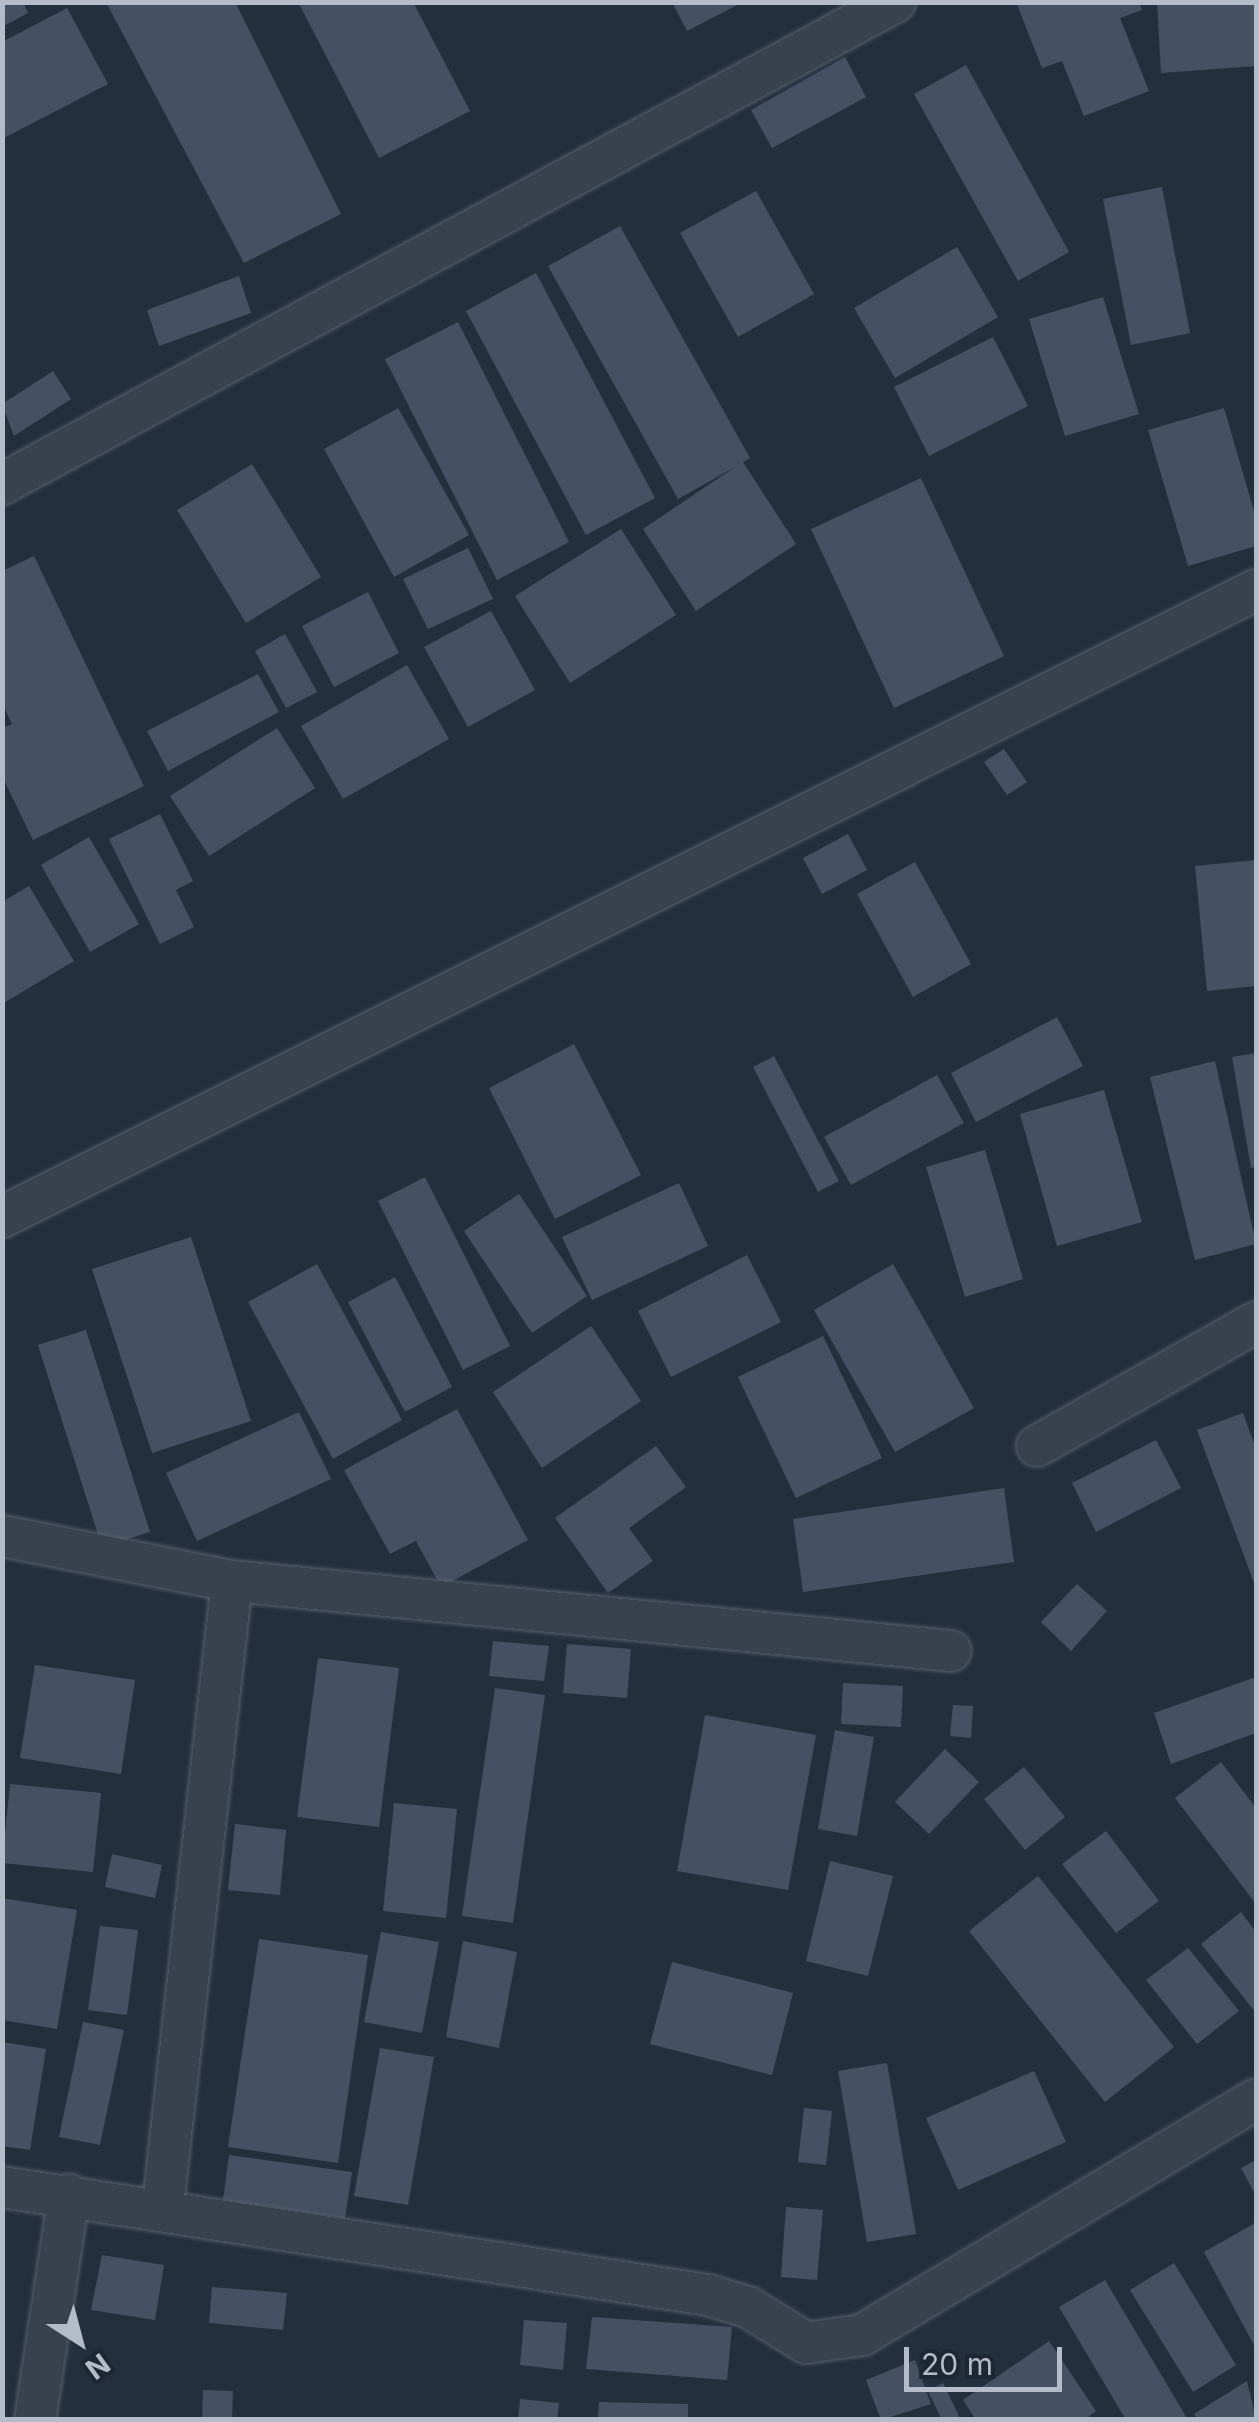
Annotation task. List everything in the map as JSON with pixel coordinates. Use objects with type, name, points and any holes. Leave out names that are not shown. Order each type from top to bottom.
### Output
[{"type":"street","points":[[2,484],[895,2]]},
{"type":"street","points":[[2,1217],[1256,590]]},
{"type":"street","points":[[1037,1446],[1256,1322]]},
{"type":"street","points":[[2,1536],[232,1580],[951,1651]]},
{"type":"street","points":[[162,2206],[232,1580]]},
{"type":"street","points":[[2,2187],[162,2206],[708,2294],[748,2307],[806,2343],[862,2335],[1256,2099]]},
{"type":"street","points":[[36,2420],[70,2195]]},
{"type":"building","points":[[2,2],[23,2],[28,13],[2,27]]},
{"type":"building","points":[[106,2],[235,2],[341,214],[244,263]]},
{"type":"building","points":[[298,2],[413,2],[470,111],[379,158]]},
{"type":"building","points":[[672,2],[736,2],[737,5],[687,31]]},
{"type":"building","points":[[1016,2],[1139,2],[1142,10],[1120,18],[1149,91],[1084,116],[1062,61],[1042,68]]},
{"type":"building","points":[[1157,2],[1256,2],[1256,66],[1161,73]]},
{"type":"building","points":[[67,8],[108,84],[2,139],[2,42]]},
{"type":"building","points":[[845,57],[866,97],[772,148],[751,110]]},
{"type":"building","points":[[966,65],[1069,252],[1018,281],[914,94]]},
{"type":"building","points":[[1162,187],[1190,333],[1131,345],[1103,199]]},
{"type":"building","points":[[756,191],[814,294],[738,337],[680,233]]},
{"type":"building","points":[[620,226],[750,458],[743,462],[796,544],[696,611],[643,529],[735,467],[678,499],[548,266]]},
{"type":"building","points":[[957,247],[998,317],[895,378],[854,308]]},
{"type":"building","points":[[536,273],[655,498],[586,535],[466,311]]},
{"type":"building","points":[[239,276],[251,313],[159,346],[147,310]]},
{"type":"building","points":[[1103,297],[1139,414],[1065,436],[1029,319]]},
{"type":"building","points":[[458,322],[569,542],[497,580],[385,359]]},
{"type":"building","points":[[993,337],[1028,406],[929,456],[894,387]]},
{"type":"building","points":[[53,371],[71,399],[14,436],[2,404]]},
{"type":"building","points":[[398,408],[469,535],[394,577],[324,449]]},
{"type":"building","points":[[1224,408],[1256,518],[1256,546],[1188,566],[1148,430]]},
{"type":"building","points":[[252,464],[321,577],[246,623],[177,510]]},
{"type":"building","points":[[921,478],[1004,656],[894,708],[811,529]]},
{"type":"building","points":[[621,529],[676,615],[570,683],[515,596]]},
{"type":"building","points":[[468,548],[493,599],[428,629],[403,579]]},
{"type":"building","points":[[34,556],[144,786],[33,840],[2,776],[2,728],[12,724],[2,703],[2,571]]},
{"type":"building","points":[[368,592],[399,653],[334,687],[302,626]]},
{"type":"building","points":[[491,611],[535,690],[468,727],[424,647]]},
{"type":"building","points":[[285,634],[317,692],[286,708],[255,651]]},
{"type":"building","points":[[407,665],[449,739],[343,799],[301,726]]},
{"type":"building","points":[[258,674],[279,712],[168,771],[147,731]]},
{"type":"building","points":[[277,728],[315,788],[209,856],[170,796]]},
{"type":"building","points":[[1004,749],[1027,782],[1007,795],[984,762]]},
{"type":"building","points":[[160,814],[193,881],[176,890],[194,927],[160,944],[109,839]]},
{"type":"building","points":[[848,834],[867,870],[822,894],[803,858]]},
{"type":"building","points":[[89,837],[139,924],[90,952],[41,865]]},
{"type":"building","points":[[1256,860],[1256,986],[1207,991],[1195,866]]},
{"type":"building","points":[[915,862],[971,964],[913,997],[857,894]]},
{"type":"building","points":[[29,886],[74,961],[2,1004],[2,902]]},
{"type":"building","points":[[1057,1017],[1083,1066],[976,1122],[951,1073]]},
{"type":"building","points":[[574,1044],[641,1175],[555,1219],[489,1088]]},
{"type":"building","points":[[1256,1053],[1256,1167],[1251,1168],[1232,1057]]},
{"type":"building","points":[[774,1056],[839,1181],[818,1192],[753,1067]]},
{"type":"building","points":[[1215,1061],[1256,1244],[1195,1260],[1150,1077]]},
{"type":"building","points":[[937,1075],[964,1123],[851,1185],[824,1137]]},
{"type":"building","points":[[1104,1090],[1142,1222],[1057,1246],[1020,1114]]},
{"type":"building","points":[[985,1150],[1023,1279],[965,1297],[926,1167]]},
{"type":"building","points":[[425,1177],[510,1346],[463,1370],[378,1201]]},
{"type":"building","points":[[679,1183],[708,1246],[592,1300],[562,1237]]},
{"type":"building","points":[[519,1194],[587,1296],[532,1333],[464,1231]]},
{"type":"building","points":[[191,1237],[251,1421],[152,1453],[92,1269]]},
{"type":"building","points":[[747,1255],[781,1322],[671,1377],[638,1311]]},
{"type":"building","points":[[317,1264],[402,1420],[333,1459],[248,1302]]},
{"type":"building","points":[[893,1264],[974,1408],[895,1452],[814,1310]]},
{"type":"building","points":[[395,1277],[452,1387],[405,1412],[348,1302]]},
{"type":"building","points":[[591,1326],[641,1401],[542,1468],[493,1392]]},
{"type":"building","points":[[86,1330],[150,1532],[102,1547],[38,1345]]},
{"type":"building","points":[[823,1336],[882,1458],[796,1498],[738,1377]]},
{"type":"building","points":[[457,1409],[528,1540],[441,1587],[416,1541],[390,1554],[344,1470]]},
{"type":"building","points":[[299,1412],[331,1479],[197,1541],[166,1473]]},
{"type":"building","points":[[1243,1413],[1256,1449],[1256,1588],[1197,1430]]},
{"type":"building","points":[[1156,1440],[1181,1488],[1096,1532],[1072,1483]]},
{"type":"building","points":[[656,1446],[686,1487],[629,1528],[653,1561],[608,1593],[555,1518]]},
{"type":"building","points":[[1004,1488],[1014,1562],[803,1592],[793,1519]]},
{"type":"building","points":[[1077,1584],[1107,1611],[1071,1651],[1041,1622]]},
{"type":"building","points":[[493,1641],[549,1646],[544,1681],[489,1676]]},
{"type":"building","points":[[567,1644],[631,1649],[627,1698],[563,1693]]},
{"type":"building","points":[[318,1658],[399,1668],[379,1827],[297,1817]]},
{"type":"building","points":[[35,1665],[135,1680],[121,1774],[20,1758]]},
{"type":"building","points":[[1256,1677],[1256,1733],[1171,1764],[1154,1713]]},
{"type":"building","points":[[843,1683],[903,1686],[901,1727],[841,1724]]},
{"type":"building","points":[[495,1688],[545,1695],[513,1923],[462,1916]]},
{"type":"building","points":[[953,1705],[973,1706],[971,1738],[950,1736]]},
{"type":"building","points":[[705,1715],[816,1735],[788,1890],[677,1871]]},
{"type":"building","points":[[835,1730],[874,1737],[857,1836],[818,1829]]},
{"type":"building","points":[[945,1749],[979,1782],[929,1834],[895,1802]]},
{"type":"building","points":[[1221,1762],[1256,1808],[1256,1904],[1175,1798]]},
{"type":"building","points":[[1024,1767],[1065,1817],[1025,1850],[984,1799]]},
{"type":"building","points":[[10,1784],[101,1793],[93,1872],[2,1863]]},
{"type":"building","points":[[394,1803],[457,1809],[446,1918],[383,1911]]},
{"type":"building","points":[[235,1824],[286,1830],[280,1895],[228,1890]]},
{"type":"building","points":[[1106,1831],[1159,1901],[1116,1933],[1062,1864]]},
{"type":"building","points":[[112,1854],[162,1865],[155,1898],[105,1887]]},
{"type":"building","points":[[830,1861],[893,1876],[868,1976],[806,1961]]},
{"type":"building","points":[[1038,1876],[1174,2047],[1105,2102],[969,1931]]},
{"type":"building","points":[[2,1898],[77,1910],[57,2029],[2,2020]]},
{"type":"building","points":[[1241,1912],[1256,1932],[1256,2013],[1201,1944]]},
{"type":"building","points":[[100,1926],[138,1930],[127,2015],[88,2010]]},
{"type":"building","points":[[381,1932],[439,1942],[422,2033],[364,2022]]},
{"type":"building","points":[[259,1939],[368,1955],[338,2163],[228,2147]]},
{"type":"building","points":[[463,1941],[517,1952],[499,2048],[446,2037]]},
{"type":"building","points":[[1188,1948],[1239,2011],[1197,2044],[1146,1980]]},
{"type":"building","points":[[672,1962],[793,1993],[772,2075],[650,2044]]},
{"type":"building","points":[[83,2022],[124,2030],[100,2145],[59,2137]]},
{"type":"building","points":[[2,2042],[46,2049],[30,2150],[2,2146]]},
{"type":"building","points":[[380,2048],[434,2057],[408,2205],[354,2196]]},
{"type":"building","points":[[887,2063],[916,2234],[867,2242],[838,2071]]},
{"type":"building","points":[[1034,2071],[1066,2142],[958,2190],[926,2118]]},
{"type":"building","points":[[804,2108],[832,2111],[826,2165],[798,2162]]},
{"type":"building","points":[[229,2155],[352,2172],[345,2218],[223,2200]]},
{"type":"building","points":[[1256,2160],[1256,2196],[1241,2168]]},
{"type":"building","points":[[786,2207],[823,2210],[817,2280],[781,2277]]},
{"type":"building","points":[[1255,2223],[1256,2226],[1256,2349],[1204,2252]]},
{"type":"building","points":[[102,2255],[164,2265],[155,2320],[91,2310]]},
{"type":"building","points":[[1174,2263],[1236,2365],[1193,2392],[1130,2290]]},
{"type":"building","points":[[1105,2280],[1188,2420],[1126,2420],[1059,2307]]},
{"type":"building","points":[[212,2287],[287,2293],[283,2330],[209,2323]]},
{"type":"building","points":[[592,2317],[732,2327],[727,2380],[586,2369]]},
{"type":"building","points":[[524,2320],[567,2323],[563,2370],[520,2365]]},
{"type":"building","points":[[1049,2341],[1096,2411],[1084,2420],[976,2420],[963,2400]]},
{"type":"building","points":[[915,2360],[931,2404],[881,2420],[866,2380]]},
{"type":"building","points":[[1247,2381],[1256,2420],[1198,2420],[1194,2414]]},
{"type":"building","points":[[943,2383],[961,2420],[942,2420],[928,2391]]},
{"type":"building","points":[[203,2390],[233,2391],[232,2420],[202,2420]]},
{"type":"building","points":[[520,2399],[559,2403],[557,2420],[518,2420]]},
{"type":"building","points":[[599,2402],[688,2404],[688,2420],[598,2420]]}]
